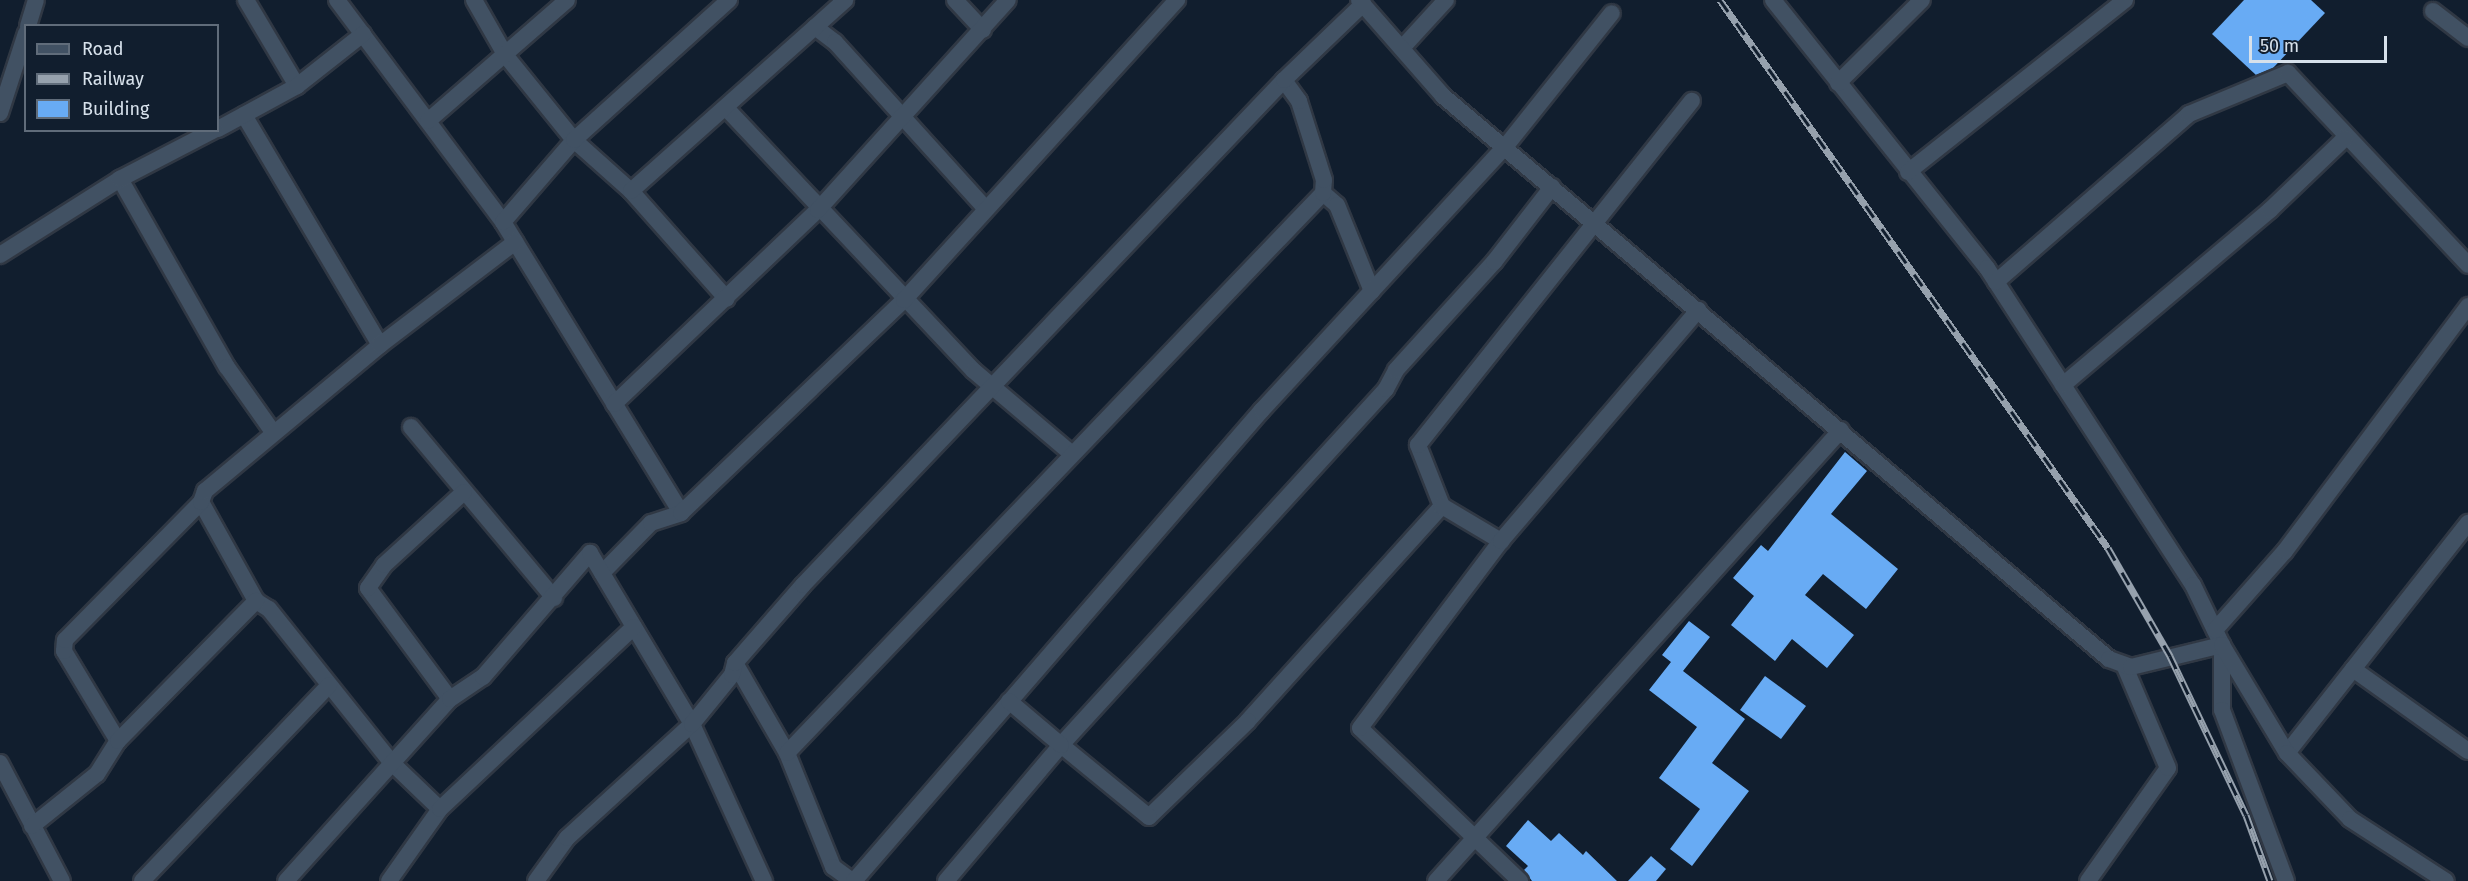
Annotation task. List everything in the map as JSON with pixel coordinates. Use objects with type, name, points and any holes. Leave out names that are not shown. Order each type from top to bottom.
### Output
[{"type":"street","points":[[29,24],[36,0]]},
{"type":"street","points":[[246,0],[297,86]]},
{"type":"street","points":[[337,0],[503,222],[681,513]]},
{"type":"street","points":[[473,0],[506,56],[574,140],[631,191],[727,299]]},
{"type":"street","points":[[428,121],[506,56],[567,0]]},
{"type":"street","points":[[503,222],[574,140],[729,0]]},
{"type":"street","points":[[631,191],[845,0]]},
{"type":"street","points":[[955,0],[983,30]]},
{"type":"street","points":[[614,404],[818,210],[904,121],[1008,0]]},
{"type":"street","points":[[602,573],[651,523],[681,513],[904,300],[1177,0]]},
{"type":"street","points":[[1402,48],[1446,0]]},
{"type":"street","points":[[1773,0],[1996,282],[2193,585],[2218,637],[2287,753],[2350,819],[2446,881]]},
{"type":"street","points":[[1838,83],[1922,0]]},
{"type":"street","points":[[1908,172],[2125,0]]},
{"type":"street","points":[[537,881],[567,838],[692,724],[732,675],[735,663],[993,386],[1361,2],[1443,96],[1841,430],[2037,603],[2109,659],[2124,664],[2218,637],[2468,306]]},
{"type":"street","points":[[2433,11],[2468,39]]},
{"type":"street","points":[[735,663],[787,753],[833,867],[854,880],[1009,701],[1372,291],[1505,147],[1612,13]]},
{"type":"street","points":[[815,27],[835,42],[904,121],[986,208]]},
{"type":"street","points":[[219,128],[297,86],[363,34]]},
{"type":"street","points":[[0,113],[24,39]]},
{"type":"street","points":[[1996,282],[2189,114],[2288,73],[2345,138],[2468,266]]},
{"type":"street","points":[[787,753],[1323,193],[1324,180],[1299,101],[1284,80]]},
{"type":"street","points":[[1501,541],[1442,506],[1418,445],[1598,225],[1692,101]]},
{"type":"street","points":[[726,108],[818,210],[904,300],[993,386],[1072,454]]},
{"type":"street","points":[[244,115],[380,345]]},
{"type":"street","points":[[0,255],[120,179],[212,132]]},
{"type":"street","points":[[2063,385],[2270,210],[2345,138]]},
{"type":"street","points":[[120,179],[227,367],[273,432]]},
{"type":"street","points":[[946,881],[1061,745],[1386,389],[1396,370],[1552,187]]},
{"type":"street","points":[[1323,193],[1337,205],[1372,291]]},
{"type":"street","points":[[118,741],[64,651],[65,640],[201,502],[205,491],[380,345],[515,242]]},
{"type":"street","points":[[1520,881],[1359,731],[1501,541],[1698,310]]},
{"type":"street","points":[[411,427],[554,598]]},
{"type":"street","points":[[1436,881],[1841,430]]},
{"type":"street","points":[[450,699],[368,588],[384,565],[464,492]]},
{"type":"street","points":[[201,502],[255,602],[269,609],[392,763],[440,809]]},
{"type":"street","points":[[1009,701],[1149,817],[1248,721],[1442,506]]},
{"type":"street","points":[[2287,753],[2468,523]]},
{"type":"street","points":[[286,881],[450,699],[483,677],[554,598],[590,553],[692,724],[764,881]]},
{"type":"street","points":[[32,826],[97,774],[118,741],[255,602]]},
{"type":"street","points":[[389,881],[440,809],[634,627]]},
{"type":"street","points":[[2218,637],[2222,710],[2286,881]]},
{"type":"street","points":[[2088,881],[2168,768],[2124,664]]},
{"type":"street","points":[[2353,669],[2468,751]]},
{"type":"street","points":[[142,881],[329,686]]},
{"type":"street","points":[[0,763],[62,881]]},
{"type":"building","points":[[2244,0],[2311,0],[2325,13],[2273,68],[2256,75],[2212,34]]},
{"type":"building","points":[[1845,452],[1867,471],[1831,514],[1898,569],[1866,609],[1823,574],[1805,595],[1854,635],[1827,668],[1792,639],[1775,661],[1731,625],[1754,596],[1733,578],[1761,545],[1768,551]]},
{"type":"building","points":[[1689,621],[1710,637],[1683,671],[1745,719],[1712,763],[1749,791],[1692,866],[1670,849],[1700,809],[1659,778],[1697,727],[1649,690],[1671,662],[1662,655]]},
{"type":"building","points":[[1765,676],[1806,706],[1781,739],[1740,710]]},
{"type":"building","points":[[1528,820],[1551,841],[1559,833],[1583,855],[1586,851],[1617,881],[1532,881],[1524,870],[1528,866],[1506,846]]},
{"type":"building","points":[[1651,856],[1666,869],[1656,881],[1628,881]]},
{"type":"railway","points":[[1720,0],[2108,548],[2170,656],[2246,815],[2270,881]]}]
